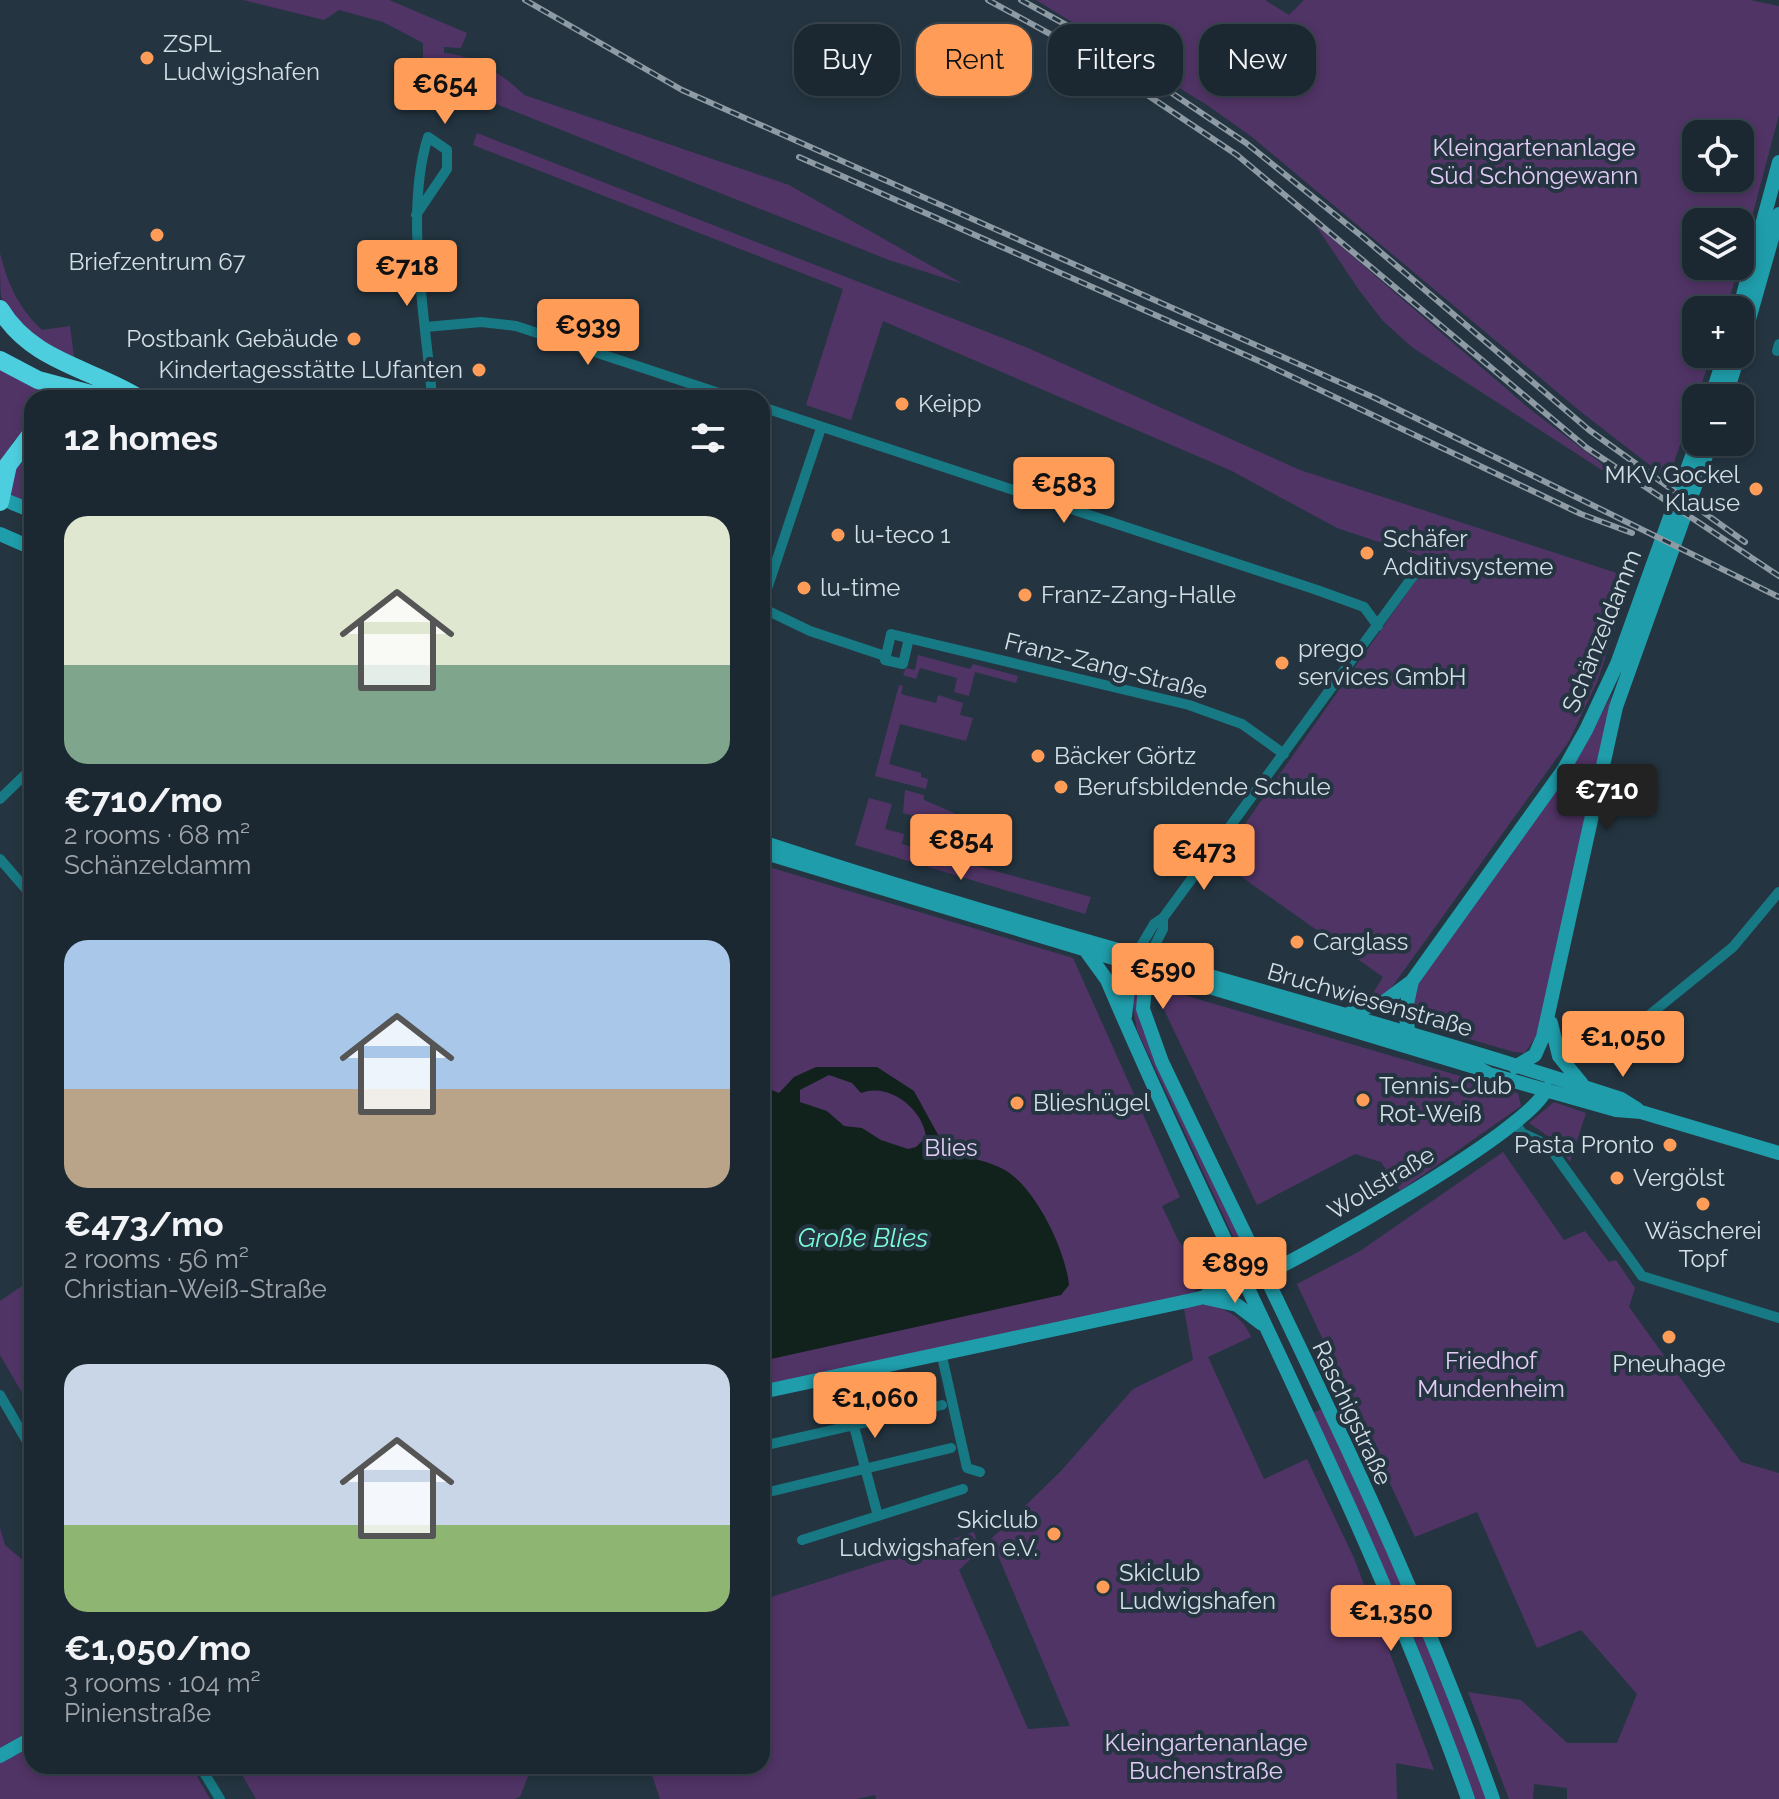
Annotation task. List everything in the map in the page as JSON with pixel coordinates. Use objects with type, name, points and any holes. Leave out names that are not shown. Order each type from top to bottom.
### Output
[{"type":"highway","points":[[0,309],[25,340],[43,354],[122,390]]},
{"type":"highway","points":[[0,360],[38,380],[76,390]]},
{"type":"highway","points":[[1,493],[13,455],[24,442]]},
{"type":"main road","points":[[1743,296],[1779,162]]},
{"type":"main road","points":[[1754,302],[1779,214]]},
{"type":"main road","name":"Schänzeldamm","points":[[1520,1066],[1535,1055],[1551,1012],[1603,754],[1631,642],[1699,456]]},
{"type":"main road","points":[[1,493],[24,506]]},
{"type":"main road","points":[[0,534],[24,544]]},
{"type":"main road","name":"Schänzeldamm","points":[[1348,1014],[1379,1004],[1412,981],[1564,769],[1631,642]]},
{"type":"main road","name":"Bruchwiesenstraße","points":[[770,845],[1489,1074],[1616,1110],[1641,1112],[1779,1153]]},
{"type":"main road","name":"Bruchwiesenstraße","points":[[770,854],[1086,951],[1348,1014],[1621,1099],[1641,1112]]},
{"type":"main road","name":"Raschigstraße","points":[[1086,951],[1107,980],[1306,1416],[1439,1716],[1468,1799]]},
{"type":"main road","points":[[1124,1021],[1139,962]]},
{"type":"main road","name":"Raschigstraße","points":[[1139,962],[1148,1027],[1326,1407],[1461,1708],[1493,1799]]},
{"type":"main road","name":"Schänzeldamm","points":[[1412,981],[1405,1013],[1407,1032],[1414,1049]]},
{"type":"main road","name":"Schänzeldamm","points":[[1551,1012],[1553,1044],[1585,1087]]},
{"type":"main road","points":[[1478,1068],[1520,1066]]},
{"type":"main road","name":"Wollstraße","points":[[770,1390],[1204,1298],[1246,1284],[1406,1196],[1542,1100],[1546,1089]]},
{"type":"main road","points":[[1227,1242],[1225,1273],[1204,1298],[1237,1305],[1265,1327]]},
{"type":"main road","points":[[1306,1416],[1326,1407]]},
{"type":"main road","points":[[1439,1716],[1461,1708]]},
{"type":"main road","points":[[0,1756],[24,1742]]},
{"type":"street","points":[[416,215],[447,169],[447,150],[428,137],[422,157],[416,215],[431,390]]},
{"type":"street","points":[[426,327],[481,322],[516,326],[710,390]]},
{"type":"street","points":[[770,410],[1317,590],[1364,607],[1378,626]]},
{"type":"street","points":[[770,582],[821,428]]},
{"type":"street","points":[[1139,962],[1163,929],[1163,918],[1416,572]]},
{"type":"street","points":[[770,610],[810,631],[885,656]]},
{"type":"street","points":[[891,634],[909,638],[903,664],[885,660],[891,634]]},
{"type":"street","name":"Franz-Zang-Straße","points":[[909,638],[1215,713],[1242,724],[1284,754]]},
{"type":"street","points":[[0,799],[24,776]]},
{"type":"street","points":[[0,859],[24,887]]},
{"type":"street","points":[[1618,1061],[1626,1034],[1733,947],[1779,892]]},
{"type":"street","points":[[1514,1121],[1522,1133],[1548,1145],[1642,1276],[1779,1318]]},
{"type":"street","points":[[941,1352],[967,1468],[980,1472]]},
{"type":"street","points":[[840,1374],[878,1516]]},
{"type":"street","points":[[0,1395],[24,1436]]},
{"type":"street","points":[[770,1444],[942,1405]]},
{"type":"street","points":[[773,1491],[951,1448]]},
{"type":"street","points":[[802,1540],[963,1489]]},
{"type":"street","points":[[205,1774],[220,1799]]},
{"type":"green space","points":[[243,0],[389,0],[467,33],[461,48],[444,47],[444,53],[466,57],[487,67],[524,95],[789,185],[963,284],[889,260],[443,83],[447,121],[423,73],[423,43],[383,22],[339,10],[324,20]]},
{"type":"green space","name":"Kleingartenanlage Süd Schöngewann","points":[[1036,0],[1265,0],[1289,15],[1304,0],[1750,0],[1779,6],[1779,115],[1754,209],[1682,208],[1682,280],[1735,280],[1730,296],[1682,296],[1682,368],[1707,368],[1701,384],[1682,384],[1682,439],[1668,479],[1581,412],[1252,137],[1183,90],[1183,24],[1075,24]]},
{"type":"green space","points":[[477,133],[1028,348],[1300,470],[1632,578],[1597,682],[1569,741],[1389,991],[1365,1006],[1383,977],[1219,861],[1423,570],[1427,558],[1337,528],[1232,471],[883,321],[851,420],[806,405],[843,289],[473,145]]},
{"type":"green space","points":[[1314,223],[1531,410],[1601,463],[1608,474],[1413,348],[1383,321]]},
{"type":"green space","points":[[0,253],[15,295],[42,330],[70,326],[74,357],[141,390],[131,390],[87,370],[44,345],[25,330],[1,296]]},
{"type":"green space","points":[[0,368],[62,390],[24,390],[24,431],[13,442],[0,467]]},
{"type":"green space","points":[[24,452],[24,503],[7,496],[12,468]]},
{"type":"green space","points":[[918,655],[970,669],[973,664],[1018,676],[1016,683],[975,672],[969,696],[954,692],[957,678],[920,668],[916,679],[903,675],[906,668],[915,670]]},
{"type":"green space","points":[[899,685],[903,686],[901,694],[936,703],[938,695],[963,703],[960,715],[973,718],[966,741],[900,724],[889,764],[921,773],[921,777],[928,779],[926,789],[875,776]]},
{"type":"green space","points":[[1612,694],[1537,1035],[1525,1053],[1514,1052],[1411,1022],[1413,988],[1594,727]]},
{"type":"green space","points":[[905,790],[924,795],[924,800],[954,813],[946,837],[917,830],[920,818],[903,813]]},
{"type":"green space","points":[[869,798],[892,804],[885,829],[904,834],[902,844],[912,847],[915,837],[943,844],[940,856],[1091,897],[1085,914],[855,845]]},
{"type":"green space","name":"Blies","points":[[770,867],[1073,958],[1180,1197],[1162,1206],[1178,1240],[1202,1271],[1194,1294],[770,1384]]},
{"type":"green space","points":[[1130,987],[1138,989],[1138,1014],[1143,1031],[1251,1259],[1245,1262],[1137,1030]]},
{"type":"green space","name":"Tennis-Club Rot-Weiß","points":[[1167,990],[1518,1093],[1521,1106],[1400,1191],[1381,1162],[1355,1154],[1257,1205],[1159,999]]},
{"type":"green space","points":[[1554,1102],[1586,1113],[1570,1162],[1555,1141],[1529,1123]]},
{"type":"green space","name":"Friedhof Mundenheim","points":[[1503,1152],[1564,1240],[1585,1231],[1609,1262],[1616,1260],[1635,1288],[1629,1307],[1741,1462],[1779,1473],[1779,1799],[1567,1799],[1567,1788],[1534,1784],[1533,1799],[1509,1799],[1468,1692],[1521,1700],[1567,1743],[1617,1743],[1637,1694],[1581,1630],[1537,1648],[1477,1512],[1415,1537],[1297,1284],[1360,1251]]},
{"type":"green space","points":[[24,1284],[24,1396],[0,1355],[0,1301]]},
{"type":"green space","name":"Kleingartenanlage Buchenstraße","points":[[1205,1303],[1226,1311],[1243,1323],[1251,1337],[1208,1357],[1264,1479],[1307,1459],[1354,1558],[1434,1770],[1396,1763],[1397,1799],[876,1799],[875,1795],[857,1799],[660,1799],[652,1774],[770,1774],[770,1597],[974,1532],[980,1550],[959,1570],[1028,1729],[1070,1726],[991,1539],[1061,1471],[1133,1389],[1193,1360],[1184,1308]]},
{"type":"green space","points":[[1326,1407],[1493,1799],[1468,1799],[1306,1416]]},
{"type":"green space","points":[[0,1528],[5,1545],[24,1561],[24,1774],[196,1774],[210,1799],[0,1799]]},
{"type":"green space","points":[[242,1774],[529,1774],[520,1797],[514,1799],[256,1799]]},
{"type":"water","name":"Große Blies","points":[[816,1067],[877,1067],[914,1091],[947,1151],[1001,1168],[1025,1188],[1055,1237],[1069,1285],[1061,1295],[770,1359],[770,1089],[779,1093],[794,1077]],"holes":[[[829,1075],[852,1083],[861,1093],[883,1091],[903,1100],[919,1117],[926,1137],[916,1147],[908,1149],[881,1140],[862,1128],[844,1126],[827,1111],[800,1102],[800,1090]]]},
{"type":"railway","points":[[525,0],[682,90],[1375,398],[1779,597]]},
{"type":"railway","points":[[988,0],[1083,52],[1237,155],[1587,448],[1779,576]]},
{"type":"railway","points":[[1021,0],[1090,38],[1246,143],[1364,238],[1589,430],[1745,542]]},
{"type":"railway","points":[[799,157],[1259,361],[1581,514],[1632,533]]},
{"type":"place","name":"ZSPL Ludwigshafen","points":[[147,58]]},
{"type":"place","name":"Briefzentrum 67","points":[[157,235]]},
{"type":"place","name":"Postbank Gebäude","points":[[354,339]]},
{"type":"place","name":"Kindertagesstätte LUfanten","points":[[479,370]]},
{"type":"place","name":"Keipp","points":[[902,404]]},
{"type":"place","name":"MKV Gockel Klause","points":[[1756,489]]},
{"type":"place","name":"lu-teco 1","points":[[838,535]]},
{"type":"place","name":"Schäfer Additivsysteme","points":[[1367,553]]},
{"type":"place","name":"lu-time","points":[[804,588]]},
{"type":"place","name":"Franz-Zang-Halle","points":[[1025,595]]},
{"type":"place","name":"prego services GmbH","points":[[1282,663]]},
{"type":"place","name":"Bäcker Görtz","points":[[1038,756]]},
{"type":"place","name":"Berufsbildende Schule","points":[[1061,787]]},
{"type":"place","name":"Carglass","points":[[1297,942]]},
{"type":"place","name":"Tennis-Club Rot-Weiß","points":[[1363,1100]]},
{"type":"place","name":"Blieshügel","points":[[1017,1103]]},
{"type":"place","name":"Pasta Pronto","points":[[1670,1145]]},
{"type":"place","name":"Vergölst","points":[[1617,1178]]},
{"type":"place","name":"Wäscherei Topf","points":[[1703,1204]]},
{"type":"place","name":"Pneuhage","points":[[1669,1337]]},
{"type":"place","name":"Skiclub Ludwigshafen e.V.","points":[[1054,1534]]},
{"type":"place","name":"Skiclub Ludwigshafen","points":[[1103,1587]]}]
